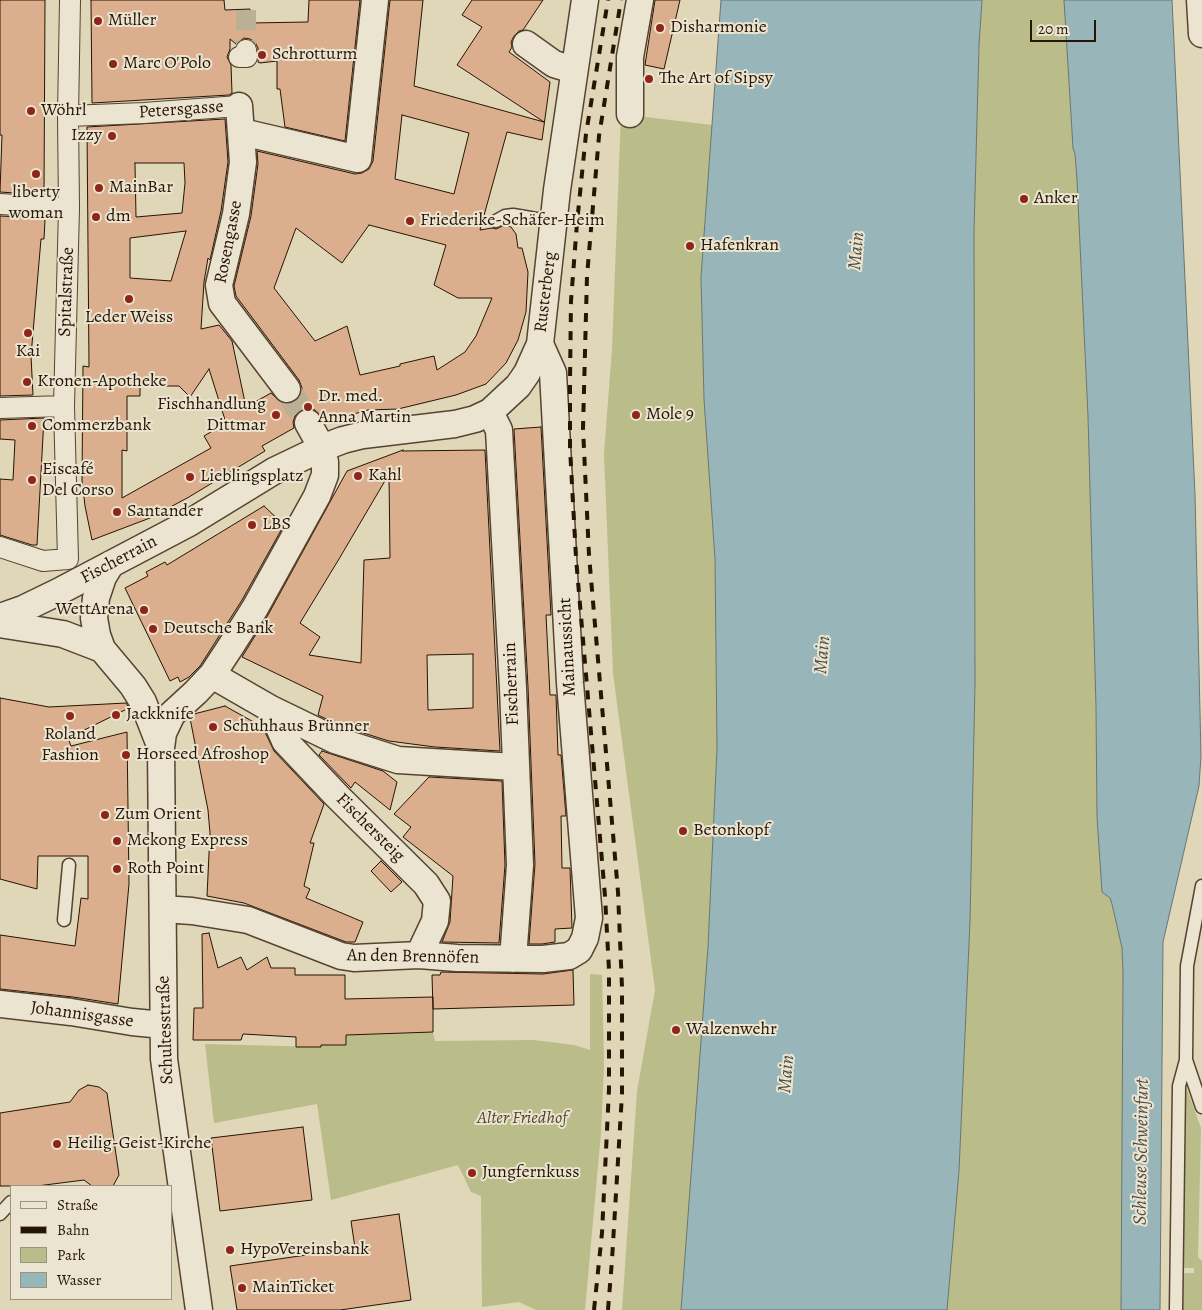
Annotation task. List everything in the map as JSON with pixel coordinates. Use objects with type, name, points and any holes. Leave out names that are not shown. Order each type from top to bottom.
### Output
[{"type":"street","name":"Spitalstraße","points":[[70,0],[69,208],[64,406],[71,571]]},
{"type":"street","name":"Petersgasse","points":[[68,116],[239,106],[242,132],[358,159],[375,0]]},
{"type":"street","name":"Rusterberg","points":[[455,424],[475,419],[490,412],[518,386],[527,373],[540,344],[554,222],[585,0]]},
{"type":"street","points":[[630,114],[630,57],[640,0]]},
{"type":"street","points":[[526,44],[554,64],[574,70]]},
{"type":"street","name":"Rosengasse","points":[[242,132],[243,162],[236,214],[219,285],[220,294],[222,303],[229,313],[287,388]]},
{"type":"street","points":[[0,204],[69,208]]},
{"type":"street","name":"Mainaussicht","points":[[540,344],[553,373],[570,683],[589,918],[585,938],[579,950]]},
{"type":"street","points":[[0,408],[64,406]]},
{"type":"street","name":"Fischerrain","points":[[490,412],[499,430],[513,688],[520,864],[513,959]]},
{"type":"street","points":[[161,748],[162,733],[172,714],[212,674],[254,608],[317,496],[325,475],[325,462],[322,448],[308,423]]},
{"type":"street","name":"Fischerrain","points":[[0,617],[23,609],[71,571],[112,564],[189,523],[274,471],[322,448],[343,440],[363,436],[455,424]]},
{"type":"street","points":[[0,547],[71,571]]},
{"type":"street","points":[[112,564],[103,577],[96,598],[94,618],[97,635],[102,649],[133,686],[143,702],[161,748]]},
{"type":"street","points":[[0,624],[64,634],[102,649]]},
{"type":"street","points":[[212,674],[271,709],[335,740],[398,760],[515,767]]},
{"type":"street","name":"Fischersteig","points":[[271,709],[285,741],[337,796],[426,884],[437,901],[435,921],[419,954]]},
{"type":"street","name":"Schultesstraße","points":[[161,748],[164,1059],[177,1192],[199,1310]]},
{"type":"street","name":"An den Brennöfen","points":[[163,909],[192,911],[248,920],[341,956],[354,958],[419,954],[457,958],[513,959],[569,956],[579,950]]},
{"type":"street","name":"Johannisgasse","points":[[0,1004],[163,1025]]},
{"type":"lane","points":[[496,221],[505,216],[513,215],[554,222]]},
{"type":"lane","points":[[64,920],[69,865]]},
{"type":"lane","points":[[1176,1310],[1179,1086],[1186,1060],[1187,966],[1202,886]]},
{"type":"lane","points":[[1186,1060],[1202,1107]]},
{"type":"lane","points":[[0,1214],[10,1203]]},
{"type":"green space","points":[[982,0],[1064,0],[1073,148],[1077,180],[1088,416],[1097,817],[1102,892],[1110,898],[1122,948],[1121,1310],[947,1310],[959,1171],[970,921],[975,683],[974,231]]},
{"type":"green space","points":[[621,114],[712,125],[701,277],[704,399],[715,559],[717,748],[708,947],[681,1310],[622,1310],[637,1091],[655,990],[613,673],[604,454],[612,349]]},
{"type":"green space","name":"Alter Friedhof","points":[[590,974],[602,975],[604,1065],[601,1133],[585,1310],[536,1310],[519,1302],[482,1307],[481,1196],[471,1192],[458,1165],[331,1200],[317,1104],[214,1123],[205,1044],[320,1047],[346,1035],[433,1032],[435,1041],[534,1040],[574,1045],[590,1050]]},
{"type":"green space","points":[[1186,1087],[1201,1128],[1198,1257],[1202,1261],[1202,1310],[1182,1310],[1182,1273],[1194,1273],[1194,1268],[1183,1268]]},
{"type":"water","name":"Main","points":[[721,0],[982,0],[974,231],[975,683],[970,921],[959,1171],[947,1310],[681,1310],[708,947],[717,748],[715,559],[704,399],[701,277]]},
{"type":"water","name":"Schleuse Schweinfurt","points":[[1064,0],[1172,0],[1195,495],[1201,756],[1199,786],[1163,942],[1160,1310],[1121,1310],[1122,948],[1110,898],[1102,892],[1097,817],[1088,416],[1077,180],[1073,148]]},
{"type":"building","points":[[0,0],[45,0],[44,195],[0,192],[2,135],[0,135]]},
{"type":"building","points":[[91,0],[224,0],[225,10],[250,9],[250,23],[308,22],[309,0],[360,0],[345,141],[285,127],[280,89],[277,89],[277,61],[258,62],[258,48],[255,42],[244,38],[236,44],[230,39],[230,49],[227,57],[231,65],[232,93],[229,95],[92,103]]},
{"type":"building","points":[[390,0],[423,0],[414,86],[544,122],[457,65],[482,27],[462,15],[472,0],[543,0],[523,30],[514,36],[509,52],[550,82],[542,140],[507,132],[480,230],[496,229],[505,225],[511,227],[516,234],[518,248],[522,248],[528,272],[526,312],[518,340],[506,363],[486,384],[456,395],[398,409],[368,410],[325,422],[315,410],[309,408],[301,410],[295,416],[294,428],[262,446],[265,451],[150,518],[92,540],[82,480],[83,366],[89,367],[87,127],[225,119],[228,162],[221,211],[210,260],[208,258],[204,282],[201,329],[219,325],[232,341],[246,407],[271,393],[282,403],[288,404],[296,401],[301,394],[302,388],[299,380],[236,296],[234,286],[251,216],[258,164],[257,151],[355,174],[369,169],[373,161]],"holes":[[[402,115],[469,133],[454,194],[395,179]],[[135,163],[184,163],[185,183],[182,213],[136,217]],[[369,225],[446,245],[434,285],[458,298],[492,298],[476,336],[465,352],[437,370],[434,356],[360,375],[347,326],[315,341],[274,288],[296,228],[342,263]],[[186,231],[171,281],[130,278],[130,238]],[[209,369],[226,423],[204,436],[211,448],[122,498],[122,450],[127,451],[127,396],[140,396],[140,386],[179,386],[190,397]]]},
{"type":"building","name":"Disharmonie","points":[[655,0],[680,0],[664,69],[645,65]]},
{"type":"building","points":[[0,216],[43,218],[45,220],[44,239],[41,239],[31,356],[33,395],[0,396]]},
{"type":"building","points":[[44,418],[37,545],[32,545],[0,535],[0,479],[13,480],[15,440],[0,439],[0,420]]},
{"type":"building","points":[[541,427],[551,615],[546,615],[550,695],[556,695],[558,755],[561,755],[566,816],[561,816],[562,868],[570,868],[572,928],[555,929],[555,942],[529,944],[535,864],[528,687],[514,429]]},
{"type":"building","points":[[403,450],[485,450],[500,751],[435,747],[389,741],[341,726],[318,715],[323,696],[242,657],[268,615],[347,471]],"holes":[[[389,474],[390,558],[364,560],[361,663],[309,655],[320,637],[300,623]],[[473,654],[473,708],[428,710],[427,655]]]},
{"type":"building","points":[[264,506],[284,525],[242,600],[200,666],[189,677],[180,682],[178,677],[170,681],[125,588],[148,576],[146,572],[165,562],[167,565]]},
{"type":"building","points":[[0,698],[49,707],[126,703],[129,708],[68,738],[71,746],[127,732],[129,884],[118,1004],[0,989],[0,935],[75,946],[81,898],[88,899],[88,856],[38,856],[37,889],[0,879]]},
{"type":"building","points":[[225,706],[259,725],[264,730],[274,751],[324,804],[310,843],[314,843],[304,886],[310,889],[306,898],[363,922],[355,942],[346,942],[244,903],[207,896],[210,833],[208,810],[190,718],[194,714]]},
{"type":"building","points":[[322,751],[383,771],[397,782],[390,810],[355,782],[351,788],[319,755]]},
{"type":"building","points":[[429,777],[502,781],[505,865],[499,943],[442,942],[450,922],[453,876],[403,837],[411,827],[394,814]]},
{"type":"building","points":[[381,861],[402,882],[391,892],[371,871]]},
{"type":"building","points":[[209,933],[218,968],[241,957],[247,970],[267,957],[271,968],[295,968],[295,975],[345,975],[345,999],[433,997],[433,1032],[346,1035],[346,1045],[321,1045],[321,1047],[296,1047],[296,1037],[243,1034],[241,1040],[193,1040],[194,1008],[203,1008],[202,934]]},
{"type":"building","points":[[573,970],[574,1005],[433,1009],[432,975],[440,975],[441,972],[543,974]]},
{"type":"building","name":"Heilig-Geist-Kirche","points":[[88,1085],[99,1087],[107,1093],[119,1175],[114,1185],[91,1185],[84,1180],[45,1185],[0,1186],[0,1113],[70,1102],[79,1090]]},
{"type":"building","points":[[303,1127],[312,1200],[220,1211],[211,1138]]},
{"type":"building","points":[[399,1214],[411,1300],[340,1310],[237,1310],[230,1266],[355,1248],[351,1221]]},
{"type":"tunnel","points":[[246,10],[246,50]]},
{"type":"tunnel","points":[[287,389],[308,423]]},
{"type":"railway","points":[[594,1310],[602,1233],[609,1089],[609,970],[605,896],[576,558],[570,448],[570,382],[571,301],[577,223],[586,134],[608,0]]},
{"type":"railway","points":[[608,1310],[622,1094],[622,987],[618,892],[589,555],[583,428],[587,276],[599,136],[621,0]]},
{"type":"place","name":"Müller","points":[[98,21]]},
{"type":"place","name":"Disharmonie","points":[[660,28]]},
{"type":"place","name":"Schrotturm","points":[[262,55]]},
{"type":"place","name":"Marc O'Polo","points":[[113,64]]},
{"type":"place","name":"The Art of Sipsy","points":[[649,79]]},
{"type":"place","name":"Wöhrl","points":[[31,111]]},
{"type":"place","name":"Izzy","points":[[112,136]]},
{"type":"place","name":"liberty woman","points":[[36,174]]},
{"type":"place","name":"MainBar","points":[[99,188]]},
{"type":"place","name":"Anker","points":[[1024,199]]},
{"type":"place","name":"dm","points":[[96,217]]},
{"type":"place","name":"Friederike-Schäfer-Heim","points":[[410,221]]},
{"type":"place","name":"Hafenkran","points":[[690,246]]},
{"type":"place","name":"Leder Weiss","points":[[129,299]]},
{"type":"place","name":"Kai","points":[[28,333]]},
{"type":"place","name":"Kronen-Apotheke","points":[[27,382]]},
{"type":"place","name":"Dr. med. Anna Martin","points":[[308,407]]},
{"type":"place","name":"Fischhandlung Dittmar","points":[[276,415]]},
{"type":"place","name":"Mole 9","points":[[636,415]]},
{"type":"place","name":"Commerzbank","points":[[32,426]]},
{"type":"place","name":"Kahl","points":[[358,476]]},
{"type":"place","name":"Lieblingsplatz","points":[[190,477]]},
{"type":"place","name":"Eiscafé Del Corso","points":[[32,480]]},
{"type":"place","name":"Santander","points":[[117,512]]},
{"type":"place","name":"LBS","points":[[252,525]]},
{"type":"place","name":"WettArena","points":[[144,610]]},
{"type":"place","name":"Deutsche Bank","points":[[153,629]]},
{"type":"place","name":"Jackknife","points":[[116,715]]},
{"type":"place","name":"Roland Fashion","points":[[70,716]]},
{"type":"place","name":"Schuhhaus Brünner","points":[[213,727]]},
{"type":"place","name":"Horseed Afroshop","points":[[126,755]]},
{"type":"place","name":"Zum Orient","points":[[105,815]]},
{"type":"place","name":"Betonkopf","points":[[683,831]]},
{"type":"place","name":"Mekong Express","points":[[117,841]]},
{"type":"place","name":"Roth Point","points":[[117,869]]},
{"type":"place","name":"Walzenwehr","points":[[676,1030]]},
{"type":"place","name":"Heilig-Geist-Kirche","points":[[57,1144]]},
{"type":"place","name":"Jungfernkuss","points":[[472,1173]]},
{"type":"place","name":"HypoVereinsbank","points":[[230,1250]]},
{"type":"place","name":"MainTicket","points":[[242,1288]]}]
